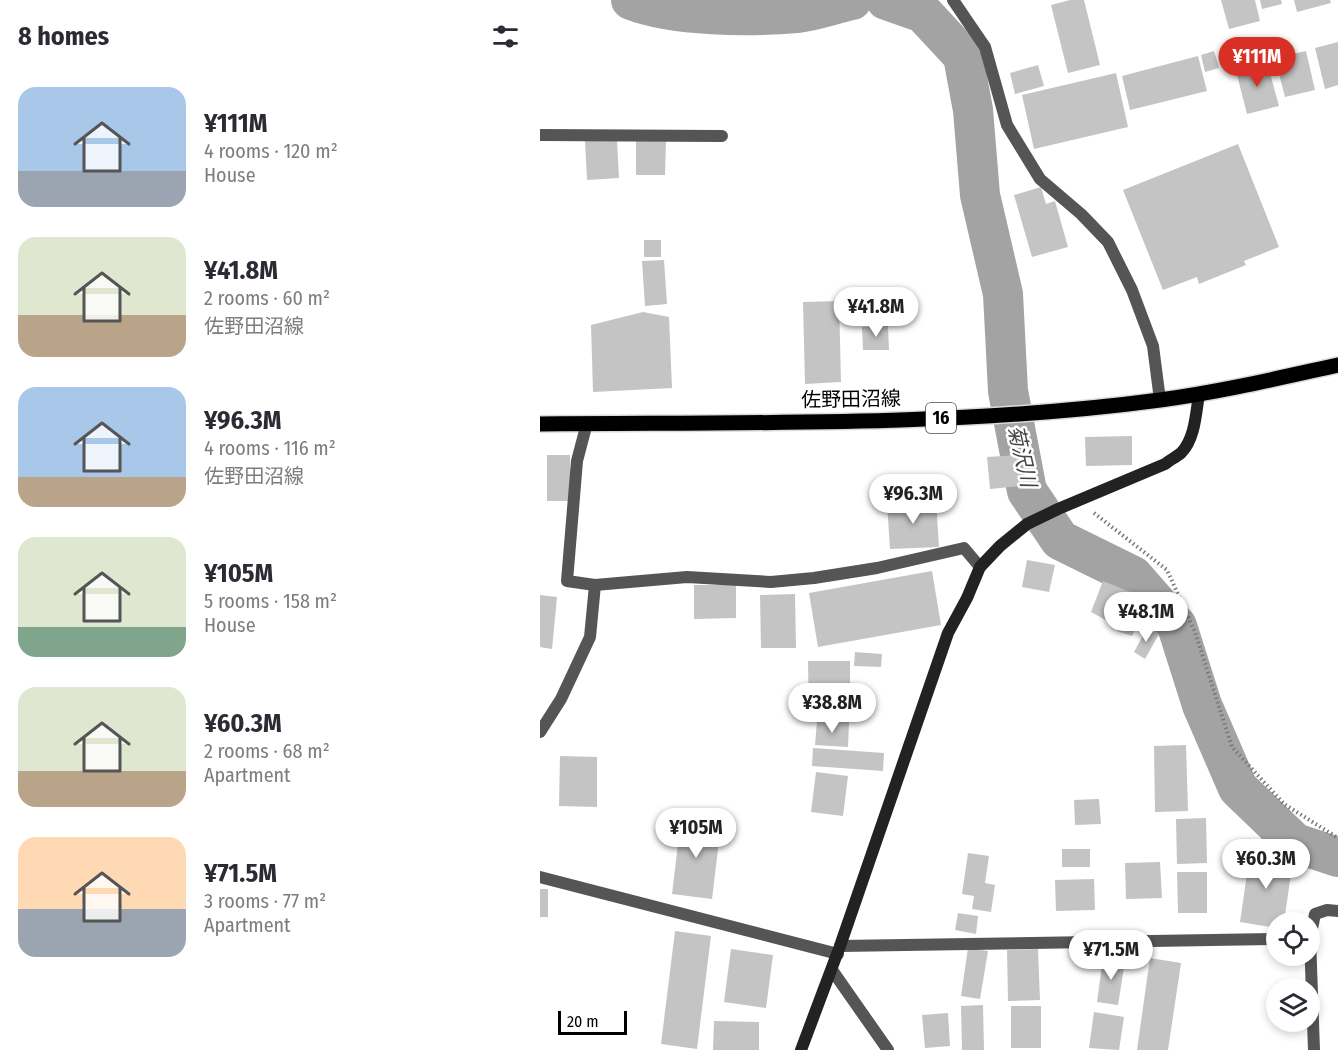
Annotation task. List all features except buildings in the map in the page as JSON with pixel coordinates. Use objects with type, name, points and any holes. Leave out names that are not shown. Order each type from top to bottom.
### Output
[{"type":"main road","name":"佐野田沼線","points":[[540,424],[910,419],[1032,412],[1160,400],[1338,365]]},
{"type":"street","points":[[954,0],[985,47],[1007,126],[1040,179],[1081,214],[1108,242],[1132,290],[1153,346],[1160,400]]},
{"type":"street","points":[[540,135],[722,136]]},
{"type":"street","points":[[801,1050],[832,970],[948,633],[967,598],[980,567],[1000,546],[1027,524],[1165,464],[1181,453],[1194,425],[1198,394]]},
{"type":"street","points":[[588,423],[577,461],[567,581],[595,585],[687,577],[771,582],[877,568],[964,548],[980,567]]},
{"type":"street","points":[[540,732],[561,699],[590,637],[595,585]]},
{"type":"street","points":[[540,877],[839,950],[1266,939]]},
{"type":"street","points":[[1320,912],[1327,910],[1338,911]]},
{"type":"street","points":[[1311,966],[1314,1050]]},
{"type":"street","points":[[832,970],[888,1050]]},
{"type":"path","points":[[1078,500],[1167,570],[1195,632],[1232,747],[1284,804],[1338,838]]},
{"type":"waterway","name":"菊沢川","points":[[631,0],[669,10],[736,15],[797,13],[852,0]]},
{"type":"waterway","name":"菊沢川","points":[[886,0],[923,13],[963,56],[973,110],[980,195],[1003,294],[1008,391],[1027,491],[1060,540],[1133,576],[1177,626],[1202,705],[1238,788],[1295,843],[1338,857]]}]
